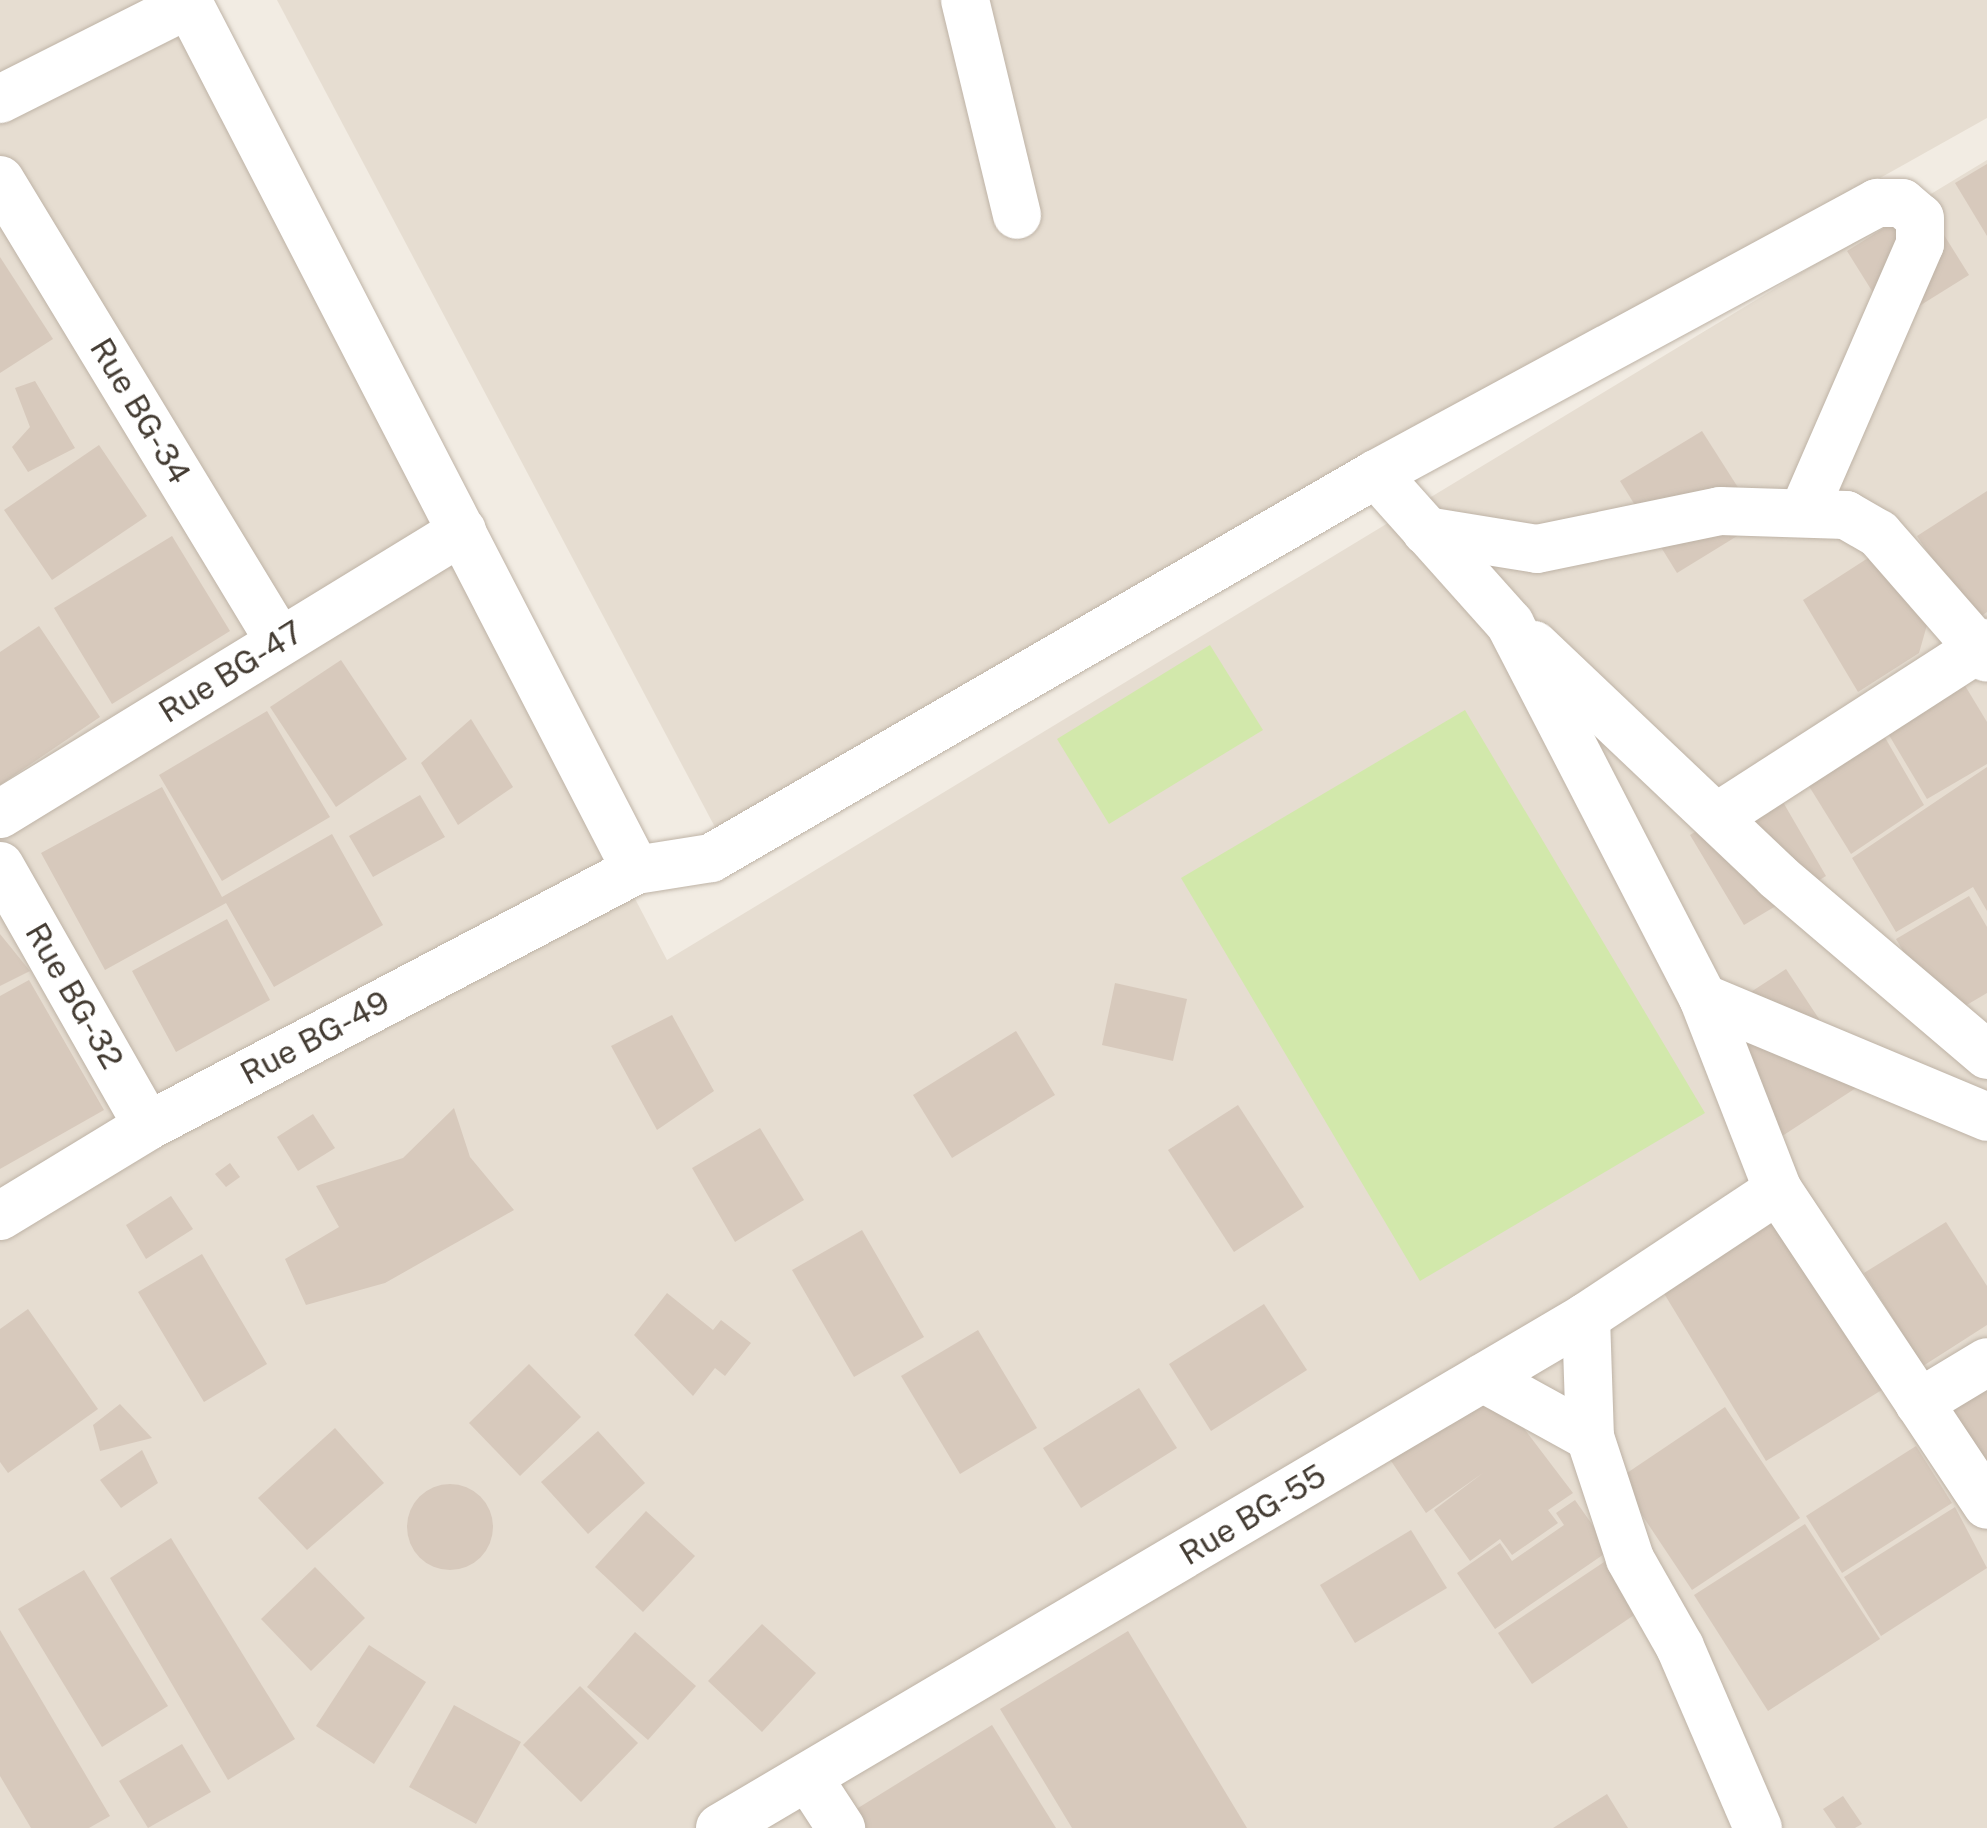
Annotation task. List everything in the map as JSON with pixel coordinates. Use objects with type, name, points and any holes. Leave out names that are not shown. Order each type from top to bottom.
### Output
[{"type":"street","points":[[964,0],[1017,214]]},
{"type":"street","points":[[0,99],[188,2],[636,870]]},
{"type":"street","name":"Rue BG-34","points":[[0,180],[280,642]]},
{"type":"street","name":"Rue BG-49","points":[[0,1216],[148,1126],[636,870],[711,858],[1376,474],[1876,203],[1902,203],[1920,218],[1920,244],[1805,509]]},
{"type":"street","points":[[1376,474],[1510,624],[1718,817],[1987,1055]]},
{"type":"street","points":[[1426,531],[1537,549],[1720,511],[1805,509],[1846,515],[1879,534],[1984,650],[1718,817]]},
{"type":"street","name":"Rue BG-47","points":[[0,814],[462,531]]},
{"type":"street","points":[[1510,624],[1703,998],[1778,1190],[1987,1505]]},
{"type":"street","name":"Rue BG-32","points":[[0,866],[148,1126]]},
{"type":"street","points":[[1703,998],[1987,1117]]},
{"type":"street","name":"Rue BG-55","points":[[720,1828],[809,1779],[1586,1317],[1778,1190]]},
{"type":"street","points":[[1586,1317],[1590,1437],[1630,1560],[1680,1648],[1758,1828]]},
{"type":"street","points":[[1919,1403],[1987,1362]]},
{"type":"street","points":[[1483,1378],[1590,1437]]},
{"type":"street","points":[[809,1779],[840,1828]]},
{"type":"shaded area","points":[[0,0],[166,0],[667,960],[1987,160],[1987,1828],[0,1828]]},
{"type":"shaded area","points":[[277,0],[1987,0],[1987,118],[717,831]]},
{"type":"green space","points":[[1210,645],[1263,730],[1109,824],[1057,739]]},
{"type":"green space","points":[[1465,710],[1705,1113],[1420,1281],[1181,878]]},
{"type":"building","points":[[1987,164],[1987,236],[1955,183]]},
{"type":"building","points":[[1924,203],[1969,275],[1892,323],[1847,251]]},
{"type":"building","points":[[0,257],[53,339],[0,373]]},
{"type":"building","points":[[35,381],[75,448],[28,472],[12,447],[30,427],[15,388]]},
{"type":"building","points":[[1702,431],[1760,522],[1677,573],[1620,481]]},
{"type":"building","points":[[99,445],[147,516],[52,580],[4,510]]},
{"type":"building","points":[[1987,491],[1987,612],[1973,622],[1917,536]]},
{"type":"building","points":[[172,536],[230,631],[112,704],[54,608]]},
{"type":"building","points":[[1882,549],[1929,618],[1919,653],[1858,692],[1803,600]]},
{"type":"building","points":[[39,626],[100,717],[0,785],[0,652]]},
{"type":"building","points":[[341,660],[407,759],[336,807],[270,707]]},
{"type":"building","points":[[1958,674],[1987,722],[1987,764],[1927,799],[1880,720]]},
{"type":"building","points":[[267,711],[330,817],[222,881],[159,775]]},
{"type":"building","points":[[471,719],[513,787],[458,825],[421,763]]},
{"type":"building","points":[[1876,722],[1924,805],[1851,854],[1799,770]]},
{"type":"building","points":[[1987,767],[1987,911],[1973,887],[1896,932],[1852,858]]},
{"type":"building","points":[[1773,785],[1826,876],[1744,925],[1690,835]]},
{"type":"building","points":[[162,787],[222,897],[332,834],[383,925],[274,987],[226,903],[105,970],[41,853]]},
{"type":"building","points":[[420,795],[445,837],[373,877],[349,836]]},
{"type":"building","points":[[1969,896],[1987,927],[1987,993],[1943,1019],[1896,939]]},
{"type":"building","points":[[227,919],[270,1000],[176,1052],[132,971]]},
{"type":"building","points":[[0,934],[30,971],[0,986]]},
{"type":"building","points":[[1786,969],[1862,1084],[1773,1142],[1697,1027]]},
{"type":"building","points":[[29,980],[104,1110],[0,1169],[0,996]]},
{"type":"building","points":[[1115,983],[1187,999],[1173,1061],[1102,1045]]},
{"type":"building","points":[[672,1015],[714,1091],[657,1130],[611,1046]]},
{"type":"building","points":[[1016,1031],[1055,1095],[952,1158],[913,1095]]},
{"type":"building","points":[[1238,1105],[1304,1207],[1234,1252],[1168,1150]]},
{"type":"building","points":[[454,1108],[470,1157],[514,1210],[385,1283],[306,1305],[285,1259],[339,1227],[316,1186],[403,1158]]},
{"type":"building","points":[[313,1114],[335,1148],[298,1171],[277,1137]]},
{"type":"building","points":[[760,1128],[804,1200],[735,1242],[692,1168]]},
{"type":"building","points":[[230,1163],[240,1177],[226,1187],[215,1174]]},
{"type":"building","points":[[171,1196],[193,1229],[146,1259],[126,1225]]},
{"type":"building","points":[[1773,1205],[1885,1388],[1766,1461],[1654,1277]]},
{"type":"building","points":[[1946,1222],[1987,1286],[1987,1325],[1923,1366],[1864,1273]]},
{"type":"building","points":[[862,1230],[924,1337],[854,1377],[792,1270]]},
{"type":"building","points":[[202,1254],[267,1364],[204,1402],[138,1292]]},
{"type":"building","points":[[667,1293],[713,1330],[721,1320],[751,1343],[725,1376],[715,1368],[693,1396],[634,1335]]},
{"type":"building","points":[[1264,1304],[1307,1370],[1211,1431],[1169,1364]]},
{"type":"building","points":[[28,1309],[98,1409],[8,1473],[0,1462],[0,1329]]},
{"type":"building","points":[[978,1330],[1037,1428],[960,1474],[901,1376]]},
{"type":"building","points":[[529,1364],[581,1417],[520,1476],[469,1423]]},
{"type":"building","points":[[1488,1381],[1573,1493],[1548,1510],[1558,1523],[1512,1555],[1500,1539],[1470,1561],[1434,1510],[1483,1473],[1426,1513],[1385,1452]]},
{"type":"building","points":[[1139,1388],[1177,1448],[1081,1508],[1043,1448]]},
{"type":"building","points":[[1987,1388],[1987,1477],[1946,1415]]},
{"type":"building","points":[[120,1404],[152,1438],[100,1451],[93,1425]]},
{"type":"building","points":[[1725,1407],[1800,1518],[1692,1590],[1618,1479]]},
{"type":"building","points":[[335,1428],[384,1483],[307,1550],[258,1498]]},
{"type":"building","points":[[598,1431],[645,1483],[588,1534],[541,1482]]},
{"type":"building","points":[[1916,1446],[1952,1503],[1842,1573],[1806,1516]]},
{"type":"building","points":[[142,1450],[158,1483],[121,1508],[100,1480]]},
{"type":"building","points":[[450,1484],[467,1487],[481,1496],[490,1510],[490,1544],[481,1558],[467,1567],[450,1570],[433,1567],[419,1558],[410,1544],[407,1527],[410,1510],[419,1496],[433,1487]]},
{"type":"building","points":[[1575,1500],[1610,1550],[1495,1629],[1457,1573],[1500,1543],[1512,1561],[1564,1525],[1556,1513]]},
{"type":"building","points":[[1955,1507],[1987,1568],[1881,1636],[1844,1577]]},
{"type":"building","points":[[646,1511],[695,1556],[643,1612],[595,1567]]},
{"type":"building","points":[[1805,1524],[1880,1639],[1768,1711],[1694,1595]]},
{"type":"building","points":[[1411,1530],[1447,1588],[1355,1643],[1320,1585]]},
{"type":"building","points":[[171,1538],[295,1739],[228,1780],[110,1578]]},
{"type":"building","points":[[1613,1556],[1646,1607],[1532,1684],[1498,1633]]},
{"type":"building","points":[[315,1567],[365,1618],[311,1671],[261,1619]]},
{"type":"building","points":[[84,1570],[168,1706],[102,1747],[18,1609]]},
{"type":"building","points":[[762,1624],[816,1673],[762,1732],[708,1681]]},
{"type":"building","points":[[0,1630],[110,1816],[89,1828],[31,1828],[0,1776]]},
{"type":"building","points":[[1128,1631],[1247,1828],[1072,1828],[1000,1709]]},
{"type":"building","points":[[635,1632],[696,1686],[648,1740],[587,1687]]},
{"type":"building","points":[[369,1645],[426,1682],[374,1764],[316,1726]]},
{"type":"building","points":[[580,1686],[638,1743],[581,1802],[523,1745]]},
{"type":"building","points":[[454,1705],[521,1742],[476,1824],[409,1787]]},
{"type":"building","points":[[992,1725],[1056,1828],[860,1828],[850,1813]]},
{"type":"building","points":[[182,1744],[211,1792],[148,1828],[119,1781]]},
{"type":"building","points":[[1607,1794],[1628,1828],[1553,1828]]},
{"type":"building","points":[[1843,1796],[1862,1824],[1855,1828],[1836,1828],[1823,1809]]}]
